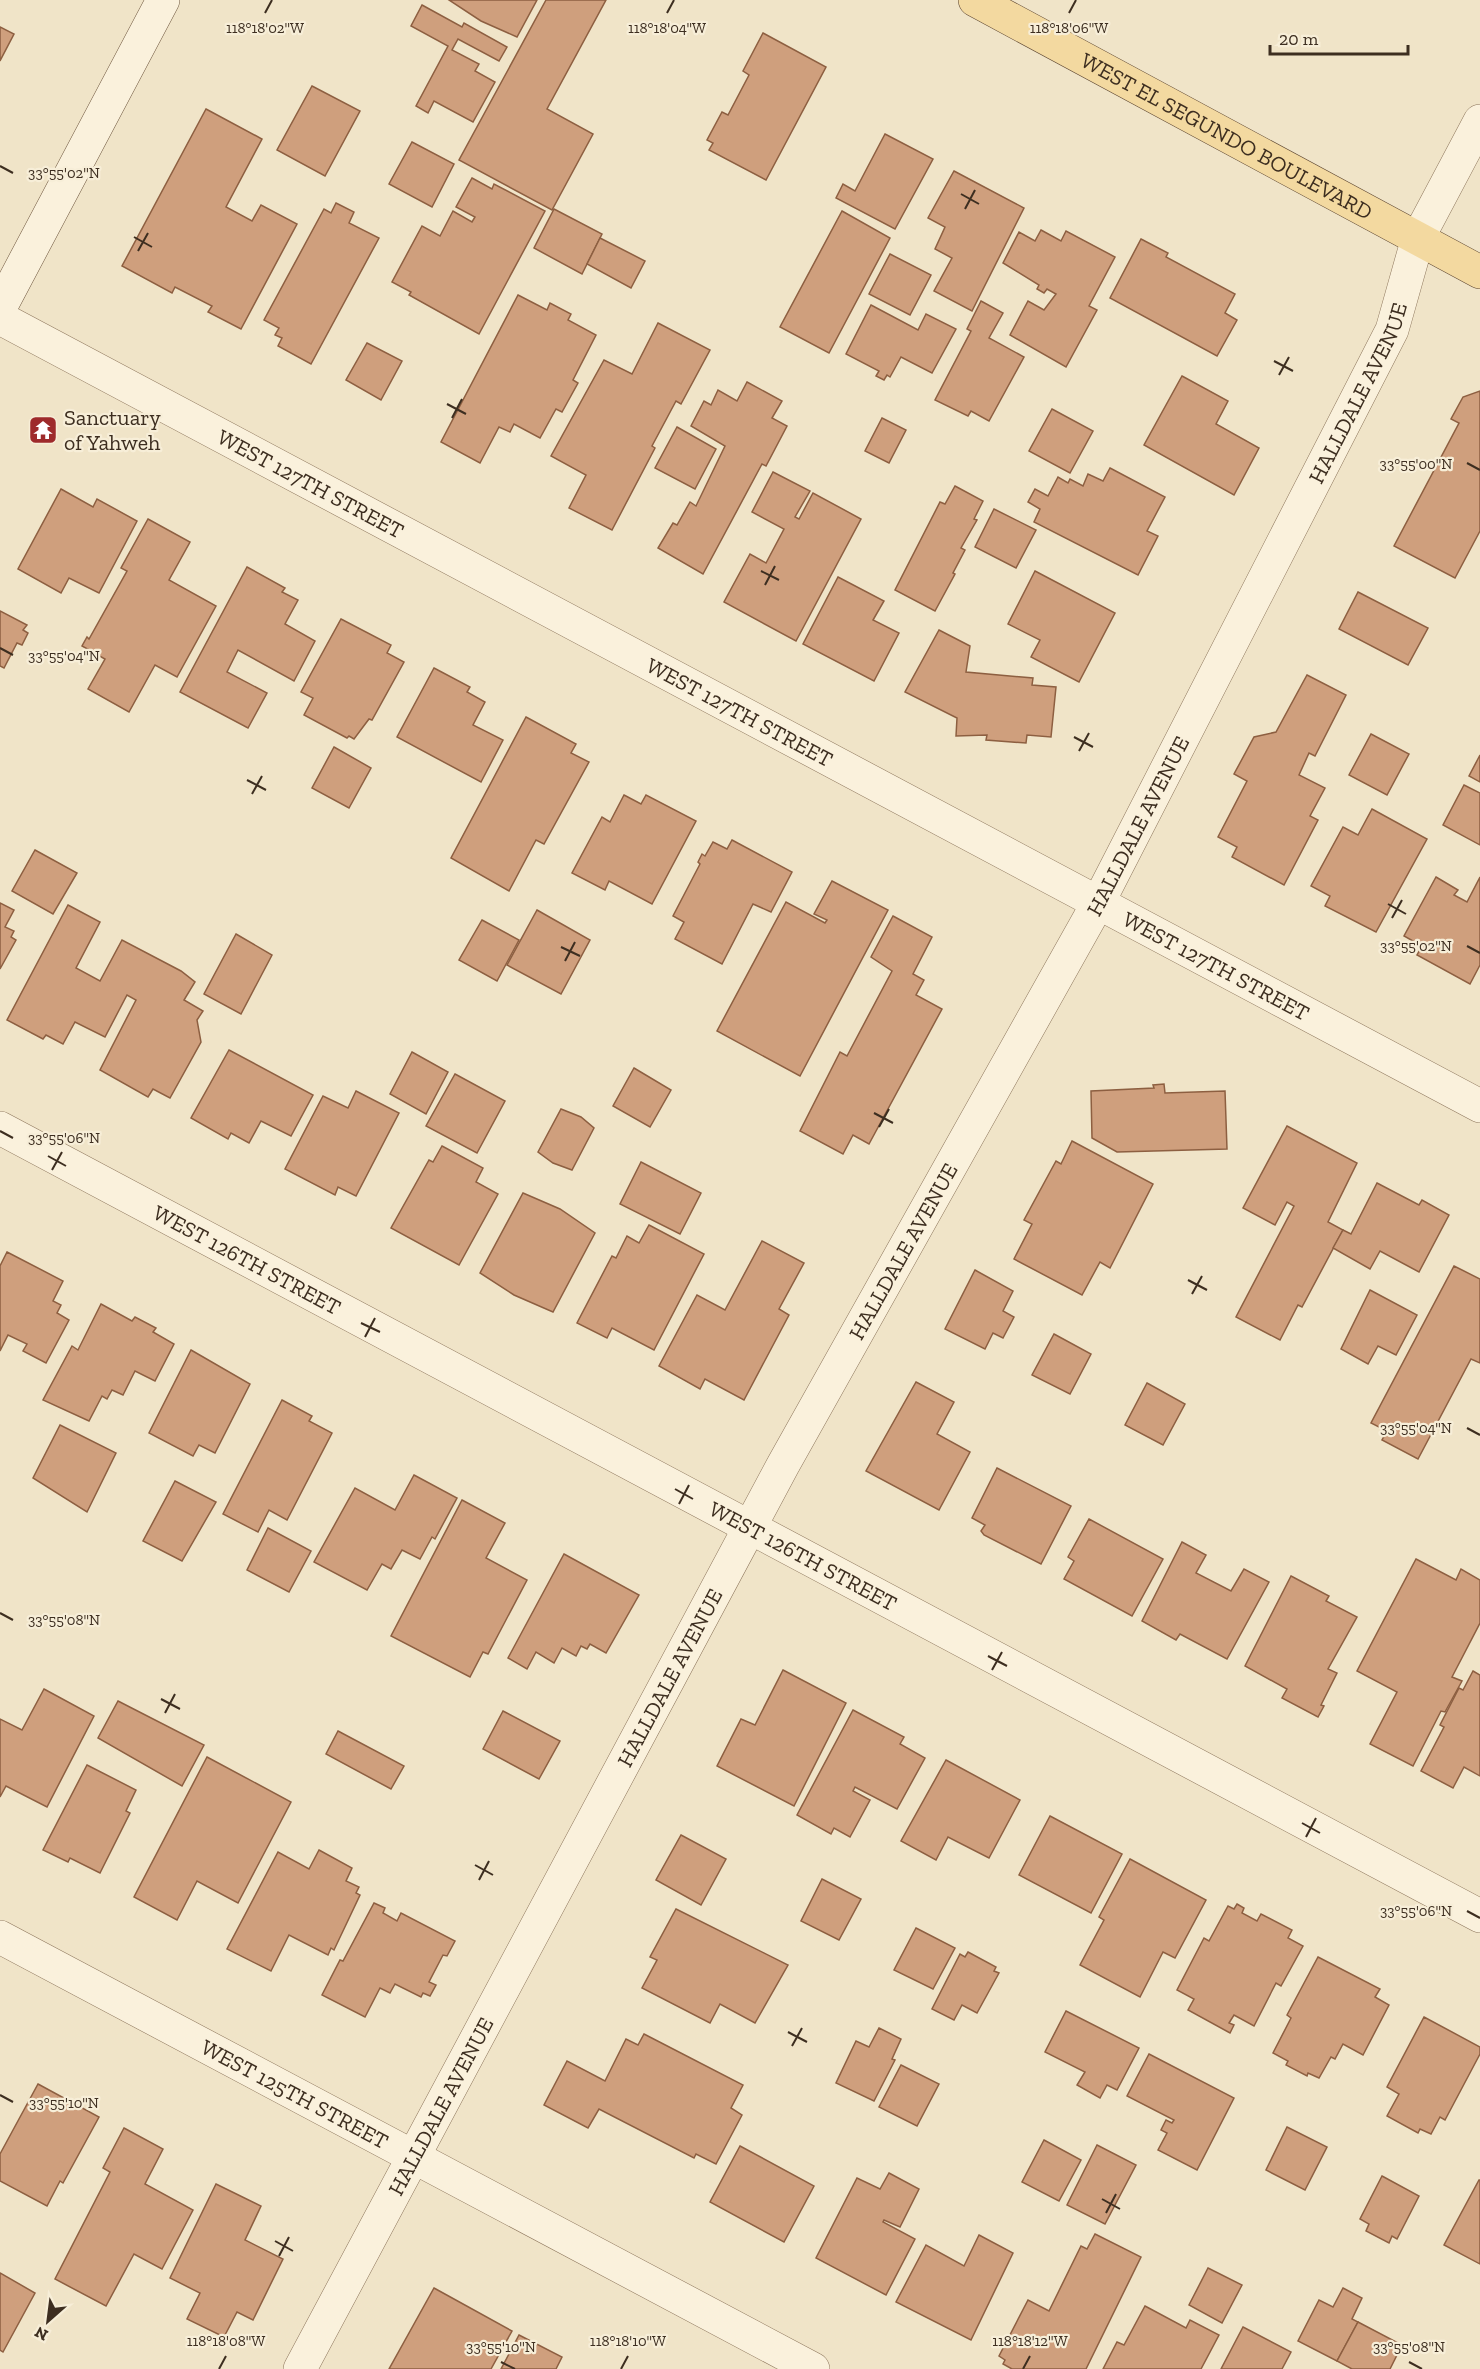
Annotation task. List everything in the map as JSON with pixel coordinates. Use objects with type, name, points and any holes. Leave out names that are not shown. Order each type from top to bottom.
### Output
[{"type":"main road","name":"WEST EL SEGUNDO BOULEVARD","points":[[975,0],[1480,272]]},
{"type":"street","points":[[0,308],[163,0]]},
{"type":"street","name":"HALLDALE AVENUE","points":[[300,2369],[749,1528],[1098,903],[1392,330],[1418,238],[1480,121]]},
{"type":"street","name":"WEST 127TH STREET","points":[[0,318],[1480,1106]]},
{"type":"street","name":"WEST 126TH STREET","points":[[0,1128],[1480,1916]]},
{"type":"street","name":"WEST 125TH STREET","points":[[0,1936],[813,2369]]},
{"type":"building","points":[[449,0],[537,0],[517,37],[481,21]]},
{"type":"building","points":[[546,0],[606,0],[547,109],[593,134],[552,210],[459,160]]},
{"type":"building","points":[[422,5],[462,27],[464,23],[507,47],[499,61],[458,39],[452,50],[479,64],[475,71],[495,82],[473,122],[434,101],[428,113],[416,106],[448,46],[411,26]]},
{"type":"building","points":[[0,27],[14,34],[0,61]]},
{"type":"building","points":[[763,33],[826,67],[766,180],[709,150],[713,143],[707,140],[722,112],[728,115],[749,75],[743,71]]},
{"type":"building","points":[[312,86],[360,111],[325,176],[277,150]]},
{"type":"building","points":[[206,109],[262,139],[226,207],[252,221],[261,205],[297,224],[241,329],[208,312],[212,306],[175,287],[172,293],[122,266]]},
{"type":"building","points":[[885,134],[933,159],[895,229],[836,198],[843,184],[855,191]]},
{"type":"building","points":[[412,142],[454,164],[432,207],[389,184]]},
{"type":"building","points":[[954,171],[1024,208],[972,311],[934,291],[952,258],[935,249],[945,227],[928,218]]},
{"type":"building","points":[[472,178],[492,189],[494,184],[545,211],[479,334],[409,295],[411,292],[392,282],[422,226],[440,236],[453,211],[472,222],[475,217],[456,207]]},
{"type":"building","points":[[336,203],[354,212],[349,223],[379,238],[311,364],[278,346],[282,338],[275,335],[279,328],[264,320],[324,209],[331,213]]},
{"type":"building","points":[[554,209],[602,234],[582,274],[534,248]]},
{"type":"building","points":[[842,211],[890,238],[829,353],[780,327]]},
{"type":"building","points":[[1041,230],[1061,241],[1066,231],[1115,257],[1089,306],[1097,310],[1066,367],[1010,335],[1028,301],[1044,310],[1056,294],[1047,289],[1044,293],[1037,289],[1039,285],[1003,263],[1019,232],[1035,241]]},
{"type":"building","points":[[600,238],[645,261],[631,288],[587,264]]},
{"type":"building","points":[[1141,239],[1168,253],[1166,257],[1235,294],[1225,313],[1237,320],[1217,356],[1110,298]]},
{"type":"building","points":[[890,254],[931,275],[910,315],[869,294]]},
{"type":"building","points":[[518,295],[547,310],[550,303],[571,314],[568,320],[596,335],[573,380],[578,383],[562,412],[556,409],[540,438],[514,424],[510,432],[499,427],[480,463],[441,442]]},
{"type":"building","points":[[981,301],[1003,313],[989,338],[1024,357],[989,421],[971,411],[968,416],[935,400],[971,331],[967,329]]},
{"type":"building","points":[[871,305],[918,330],[926,314],[956,329],[932,373],[901,357],[890,377],[887,375],[884,380],[876,376],[879,371],[846,354]]},
{"type":"building","points":[[658,323],[710,350],[681,404],[676,401],[652,446],[655,448],[612,530],[569,508],[586,475],[551,456],[604,360],[632,374]]},
{"type":"building","points":[[367,343],[402,361],[381,400],[346,380]]},
{"type":"building","points":[[1182,376],[1228,401],[1216,424],[1259,448],[1234,495],[1144,445]]},
{"type":"building","points":[[747,382],[782,401],[772,418],[787,426],[766,466],[762,464],[703,574],[658,548],[673,523],[677,525],[690,502],[696,506],[725,446],[691,426],[704,401],[711,405],[718,390],[737,401]]},
{"type":"building","points":[[1480,391],[1480,531],[1455,578],[1394,546],[1459,423],[1451,419],[1463,397]]},
{"type":"building","points":[[1052,409],[1093,431],[1070,473],[1029,451]]},
{"type":"building","points":[[882,418],[906,430],[889,463],[865,451]]},
{"type":"building","points":[[677,427],[716,449],[695,489],[655,468]]},
{"type":"building","points":[[1110,468],[1165,497],[1147,531],[1158,536],[1138,575],[1034,522],[1040,509],[1028,502],[1035,489],[1048,496],[1058,477],[1068,483],[1070,479],[1083,486],[1088,474],[1103,481]]},
{"type":"building","points":[[773,472],[810,491],[795,517],[799,519],[813,493],[861,519],[796,641],[724,602],[750,554],[766,563],[784,529],[752,512]]},
{"type":"building","points":[[955,486],[983,501],[974,519],[977,520],[961,548],[965,550],[953,573],[955,574],[935,611],[895,590],[940,502],[945,504]]},
{"type":"building","points":[[61,489],[93,507],[97,499],[137,521],[99,593],[69,578],[61,593],[18,569]]},
{"type":"building","points":[[994,509],[1036,530],[1016,568],[975,547]]},
{"type":"building","points":[[148,519],[190,542],[169,580],[216,606],[177,677],[155,665],[129,712],[88,689],[105,659],[82,646],[87,637],[89,639],[127,571],[121,568]]},
{"type":"building","points":[[247,567],[285,588],[282,592],[298,600],[285,624],[315,641],[294,681],[238,650],[227,672],[267,693],[248,728],[180,692]]},
{"type":"building","points":[[1035,571],[1115,613],[1079,682],[1031,657],[1040,640],[1008,624]]},
{"type":"building","points":[[838,577],[884,601],[873,620],[899,633],[874,681],[803,644]]},
{"type":"building","points":[[1358,592],[1428,628],[1408,665],[1339,629]]},
{"type":"building","points":[[0,611],[27,625],[23,630],[28,633],[22,645],[17,643],[4,668],[0,666]]},
{"type":"building","points":[[341,619],[391,645],[387,653],[404,662],[372,720],[369,719],[354,739],[349,736],[347,738],[304,715],[313,698],[301,692]]},
{"type":"building","points":[[939,630],[970,646],[966,672],[1033,678],[1032,685],[1056,687],[1051,737],[1027,735],[1026,743],[986,740],[987,735],[956,736],[957,718],[905,692]]},
{"type":"building","points":[[434,668],[470,687],[467,692],[485,702],[473,725],[503,740],[481,782],[397,737]]},
{"type":"building","points":[[1307,675],[1346,695],[1315,756],[1309,753],[1299,775],[1325,788],[1310,816],[1318,820],[1284,885],[1232,857],[1237,847],[1218,837],[1247,781],[1234,774],[1254,737],[1276,732]]},
{"type":"building","points":[[526,717],[576,744],[571,753],[589,762],[544,844],[536,840],[509,891],[451,858]]},
{"type":"building","points":[[1371,734],[1409,754],[1387,795],[1349,775]]},
{"type":"building","points":[[334,747],[371,768],[349,808],[312,788]]},
{"type":"building","points":[[1480,755],[1480,782],[1469,776]]},
{"type":"building","points":[[1464,785],[1480,793],[1480,845],[1443,825]]},
{"type":"building","points":[[624,795],[641,804],[646,795],[696,821],[652,904],[609,881],[605,890],[572,873],[602,817],[610,822]]},
{"type":"building","points":[[1372,809],[1427,839],[1376,932],[1325,906],[1330,896],[1311,886],[1343,827],[1358,835]]},
{"type":"building","points":[[732,840],[792,872],[771,912],[753,904],[722,964],[675,939],[684,922],[673,916],[700,864],[698,862],[702,854],[705,856],[713,842],[727,849]]},
{"type":"building","points":[[35,850],[77,873],[53,914],[12,891]]},
{"type":"building","points":[[1436,877],[1458,890],[1454,895],[1467,902],[1480,877],[1480,965],[1470,984],[1417,955],[1422,946],[1404,936]]},
{"type":"building","points":[[832,881],[888,910],[800,1076],[717,1031],[786,902],[825,923],[827,920],[814,914]]},
{"type":"building","points":[[0,903],[14,910],[5,927],[14,931],[11,937],[16,940],[0,969]]},
{"type":"building","points":[[68,905],[100,922],[76,968],[100,981],[122,940],[181,971],[195,982],[184,1000],[203,1011],[197,1020],[201,1042],[170,1098],[153,1089],[148,1097],[100,1070],[136,1000],[127,995],[105,1037],[75,1022],[63,1044],[46,1035],[43,1039],[7,1020]]},
{"type":"building","points":[[537,910],[590,940],[561,994],[507,965]]},
{"type":"building","points":[[893,916],[932,937],[913,974],[924,980],[916,995],[942,1009],[869,1144],[853,1135],[843,1154],[800,1131],[840,1052],[847,1056],[892,971],[871,957]]},
{"type":"building","points":[[482,920],[519,940],[497,981],[459,960]]},
{"type":"building","points":[[236,934],[272,955],[241,1014],[204,994]]},
{"type":"building","points":[[229,1050],[313,1095],[291,1136],[261,1121],[249,1143],[231,1133],[228,1139],[191,1118]]},
{"type":"building","points":[[412,1052],[448,1072],[426,1114],[390,1094]]},
{"type":"building","points":[[634,1068],[671,1090],[650,1127],[613,1106]]},
{"type":"building","points":[[455,1074],[505,1101],[477,1153],[426,1126]]},
{"type":"building","points":[[1164,1084],[1165,1093],[1225,1091],[1227,1149],[1117,1152],[1092,1138],[1091,1091],[1154,1088],[1153,1085]]},
{"type":"building","points":[[356,1091],[399,1113],[356,1196],[338,1187],[335,1195],[285,1169],[323,1096],[348,1108]]},
{"type":"building","points":[[561,1109],[581,1117],[594,1128],[572,1170],[553,1163],[538,1152]]},
{"type":"building","points":[[1287,1126],[1357,1163],[1328,1222],[1343,1230],[1302,1307],[1298,1305],[1280,1340],[1236,1317],[1294,1206],[1287,1202],[1275,1225],[1243,1208]]},
{"type":"building","points":[[1072,1141],[1153,1184],[1110,1268],[1100,1262],[1082,1295],[1014,1259],[1032,1224],[1024,1220],[1056,1161],[1061,1164]]},
{"type":"building","points":[[442,1146],[483,1168],[476,1182],[498,1194],[459,1265],[391,1228],[429,1160],[433,1162]]},
{"type":"building","points":[[641,1162],[701,1193],[680,1234],[620,1204]]},
{"type":"building","points":[[1377,1183],[1419,1205],[1422,1200],[1449,1215],[1419,1272],[1380,1251],[1370,1269],[1333,1248],[1343,1230],[1351,1234]]},
{"type":"building","points":[[523,1193],[560,1209],[595,1233],[553,1312],[514,1295],[480,1273]]},
{"type":"building","points":[[649,1225],[704,1254],[654,1350],[612,1328],[607,1338],[577,1323],[612,1256],[616,1258],[627,1236],[639,1243]]},
{"type":"building","points":[[762,1241],[804,1263],[779,1309],[789,1315],[744,1400],[705,1379],[700,1389],[659,1366],[697,1295],[725,1310]]},
{"type":"building","points":[[7,1252],[63,1281],[53,1301],[61,1305],[57,1313],[69,1320],[46,1363],[23,1351],[27,1344],[8,1335],[0,1351],[0,1266]]},
{"type":"building","points":[[1454,1266],[1480,1279],[1480,1363],[1471,1359],[1418,1459],[1382,1440],[1387,1431],[1371,1423]]},
{"type":"building","points":[[975,1270],[1013,1291],[1003,1311],[1014,1317],[1003,1338],[993,1333],[985,1349],[945,1329]]},
{"type":"building","points":[[1370,1290],[1417,1315],[1396,1355],[1378,1346],[1368,1364],[1341,1349]]},
{"type":"building","points":[[101,1304],[132,1321],[135,1317],[156,1328],[153,1332],[174,1344],[155,1381],[135,1371],[123,1395],[112,1390],[107,1399],[102,1396],[89,1421],[43,1400],[72,1346],[78,1350]]},
{"type":"building","points":[[1054,1334],[1091,1354],[1070,1394],[1032,1375]]},
{"type":"building","points":[[191,1350],[250,1384],[215,1453],[199,1445],[193,1456],[149,1433]]},
{"type":"building","points":[[916,1382],[954,1402],[937,1434],[970,1452],[939,1510],[866,1471]]},
{"type":"building","points":[[1147,1383],[1185,1404],[1163,1445],[1125,1425]]},
{"type":"building","points":[[282,1400],[312,1416],[309,1421],[332,1433],[287,1520],[269,1510],[258,1532],[223,1514]]},
{"type":"building","points":[[60,1425],[116,1453],[87,1512],[33,1478]]},
{"type":"building","points":[[997,1468],[1071,1506],[1041,1564],[984,1535],[981,1531],[985,1525],[972,1518]]},
{"type":"building","points":[[414,1475],[457,1498],[435,1539],[432,1537],[420,1559],[402,1550],[391,1569],[382,1564],[367,1590],[314,1562],[355,1488],[395,1510]]},
{"type":"building","points":[[175,1481],[216,1502],[182,1561],[143,1541]]},
{"type":"building","points":[[462,1500],[505,1523],[486,1558],[527,1580],[488,1654],[483,1652],[470,1677],[391,1636]]},
{"type":"building","points":[[1089,1519],[1163,1559],[1132,1616],[1064,1579],[1074,1561],[1068,1557]]},
{"type":"building","points":[[268,1528],[311,1551],[289,1592],[247,1570]]},
{"type":"building","points":[[1182,1542],[1206,1555],[1196,1573],[1231,1591],[1244,1569],[1269,1582],[1227,1659],[1180,1634],[1176,1640],[1142,1621]]},
{"type":"building","points":[[564,1554],[639,1595],[606,1653],[590,1644],[587,1649],[581,1646],[576,1656],[562,1648],[554,1663],[536,1652],[527,1669],[508,1658]]},
{"type":"building","points":[[1416,1559],[1456,1580],[1461,1569],[1480,1580],[1480,1623],[1452,1677],[1462,1681],[1445,1712],[1441,1711],[1413,1766],[1370,1744],[1397,1692],[1357,1671]]},
{"type":"building","points":[[1291,1576],[1329,1596],[1326,1601],[1357,1617],[1328,1669],[1337,1673],[1321,1705],[1324,1706],[1318,1717],[1282,1698],[1287,1689],[1245,1666]]},
{"type":"building","points":[[783,1670],[846,1703],[794,1806],[717,1766],[741,1719],[755,1725]]},
{"type":"building","points":[[1473,1671],[1480,1675],[1480,1776],[1464,1767],[1453,1788],[1421,1771],[1444,1727],[1440,1725],[1459,1688],[1463,1690]]},
{"type":"building","points":[[44,1689],[94,1716],[47,1807],[6,1786],[0,1797],[0,1719],[22,1730]]},
{"type":"building","points":[[118,1701],[204,1745],[182,1786],[98,1738]]},
{"type":"building","points":[[853,1710],[904,1737],[900,1744],[925,1758],[897,1809],[855,1787],[853,1791],[870,1800],[850,1837],[834,1828],[831,1834],[797,1815]]},
{"type":"building","points":[[503,1711],[560,1741],[539,1779],[483,1749]]},
{"type":"building","points":[[338,1731],[404,1766],[391,1789],[326,1754]]},
{"type":"building","points":[[207,1757],[291,1802],[238,1903],[197,1881],[177,1920],[134,1897]]},
{"type":"building","points":[[946,1760],[1020,1800],[989,1858],[948,1837],[936,1860],[901,1841]]},
{"type":"building","points":[[87,1765],[136,1790],[126,1811],[130,1813],[100,1873],[70,1858],[68,1862],[43,1850]]},
{"type":"building","points":[[1050,1816],[1122,1854],[1091,1913],[1019,1875]]},
{"type":"building","points":[[681,1835],[726,1859],[701,1905],[656,1880]]},
{"type":"building","points":[[319,1850],[352,1868],[346,1881],[359,1887],[356,1893],[360,1895],[334,1950],[331,1948],[328,1955],[289,1935],[271,1971],[227,1949],[278,1852],[309,1869]]},
{"type":"building","points":[[1130,1859],[1206,1900],[1175,1958],[1163,1952],[1140,1997],[1080,1965],[1104,1920],[1099,1917]]},
{"type":"building","points":[[822,1879],[861,1899],[839,1940],[801,1921]]},
{"type":"building","points":[[374,1903],[385,1908],[383,1913],[397,1921],[401,1913],[455,1941],[447,1956],[443,1955],[429,1982],[436,1985],[430,1996],[423,1993],[421,1997],[395,1984],[390,1993],[380,1988],[365,2017],[322,1995]]},
{"type":"building","points":[[1237,1904],[1244,1908],[1242,1913],[1257,1921],[1261,1914],[1292,1930],[1288,1938],[1303,1946],[1281,1986],[1276,1983],[1254,2026],[1234,2015],[1229,2023],[1234,2025],[1230,2033],[1188,2010],[1194,1999],[1177,1990],[1204,1938],[1209,1941],[1228,1906],[1234,1909]]},
{"type":"building","points":[[676,1909],[788,1965],[755,2023],[720,2004],[710,2023],[642,1988],[657,1960],[650,1957]]},
{"type":"building","points":[[916,1928],[955,1948],[933,1989],[894,1970]]},
{"type":"building","points":[[968,1952],[996,1967],[994,1971],[999,1973],[977,2013],[962,2005],[954,2020],[932,2009],[960,1954],[965,1957]]},
{"type":"building","points":[[1318,1957],[1380,1989],[1375,1997],[1389,2005],[1363,2055],[1343,2044],[1335,2059],[1331,2057],[1319,2078],[1308,2073],[1307,2076],[1286,2065],[1288,2061],[1273,2053],[1291,2018],[1287,2015]]},
{"type":"building","points":[[1066,2011],[1139,2048],[1117,2090],[1107,2085],[1100,2098],[1077,2085],[1085,2072],[1045,2052]]},
{"type":"building","points":[[1424,2017],[1480,2047],[1480,2054],[1445,2120],[1440,2117],[1431,2134],[1420,2129],[1418,2133],[1387,2116],[1399,2094],[1387,2087]]},
{"type":"building","points":[[879,2028],[901,2039],[892,2059],[895,2060],[874,2101],[836,2083],[856,2041],[869,2047]]},
{"type":"building","points":[[644,2034],[743,2085],[731,2108],[742,2115],[716,2164],[696,2154],[694,2158],[599,2109],[588,2128],[544,2105],[567,2061],[605,2081],[626,2039],[638,2045]]},
{"type":"building","points":[[1149,2054],[1234,2098],[1197,2170],[1158,2150],[1167,2133],[1161,2130],[1166,2120],[1172,2123],[1174,2120],[1127,2096]]},
{"type":"building","points":[[901,2065],[939,2084],[917,2126],[879,2107]]},
{"type":"building","points":[[38,2084],[99,2117],[63,2183],[60,2181],[47,2206],[0,2181],[0,2154]]},
{"type":"building","points":[[1287,2127],[1327,2147],[1305,2190],[1266,2170]]},
{"type":"building","points":[[124,2128],[163,2149],[145,2184],[193,2210],[162,2269],[134,2254],[106,2306],[55,2279],[110,2172],[103,2168]]},
{"type":"building","points":[[1044,2140],[1081,2160],[1059,2201],[1022,2182]]},
{"type":"building","points":[[1097,2145],[1136,2165],[1105,2224],[1067,2205]]},
{"type":"building","points":[[740,2146],[814,2186],[784,2242],[710,2202]]},
{"type":"building","points":[[889,2173],[919,2189],[900,2227],[884,2220],[883,2222],[915,2239],[886,2295],[816,2258],[857,2178],[880,2189]]},
{"type":"building","points":[[1382,2176],[1419,2196],[1397,2239],[1392,2236],[1389,2243],[1366,2231],[1369,2224],[1360,2219]]},
{"type":"building","points":[[1480,2180],[1480,2264],[1444,2245]]},
{"type":"building","points":[[216,2184],[261,2206],[245,2240],[283,2259],[253,2320],[237,2312],[224,2337],[187,2319],[200,2293],[170,2278]]},
{"type":"building","points":[[1095,2234],[1141,2257],[1086,2369],[1012,2369],[1003,2364],[1005,2360],[999,2356],[1028,2300],[1049,2311],[1081,2246],[1087,2249]]},
{"type":"building","points":[[979,2235],[1013,2253],[971,2340],[896,2302],[926,2245],[964,2266]]},
{"type":"building","points":[[1208,2268],[1242,2285],[1222,2323],[1189,2305]]},
{"type":"building","points":[[0,2273],[35,2293],[3,2352],[0,2350]]},
{"type":"building","points":[[434,2288],[512,2331],[491,2369],[389,2369]]},
{"type":"building","points":[[1343,2288],[1362,2298],[1352,2319],[1358,2322],[1337,2361],[1298,2341],[1319,2300],[1333,2307]]},
{"type":"building","points":[[1145,2306],[1186,2328],[1190,2320],[1219,2335],[1201,2369],[1103,2369],[1117,2342],[1124,2345]]},
{"type":"building","points":[[1358,2322],[1402,2345],[1390,2369],[1352,2369],[1337,2361]]},
{"type":"building","points":[[1243,2327],[1291,2352],[1282,2369],[1221,2369]]},
{"type":"building","points":[[519,2335],[562,2357],[556,2369],[501,2369]]},
{"type":"place","name":"Sanctuary of Yahweh","points":[[43,430]]}]
